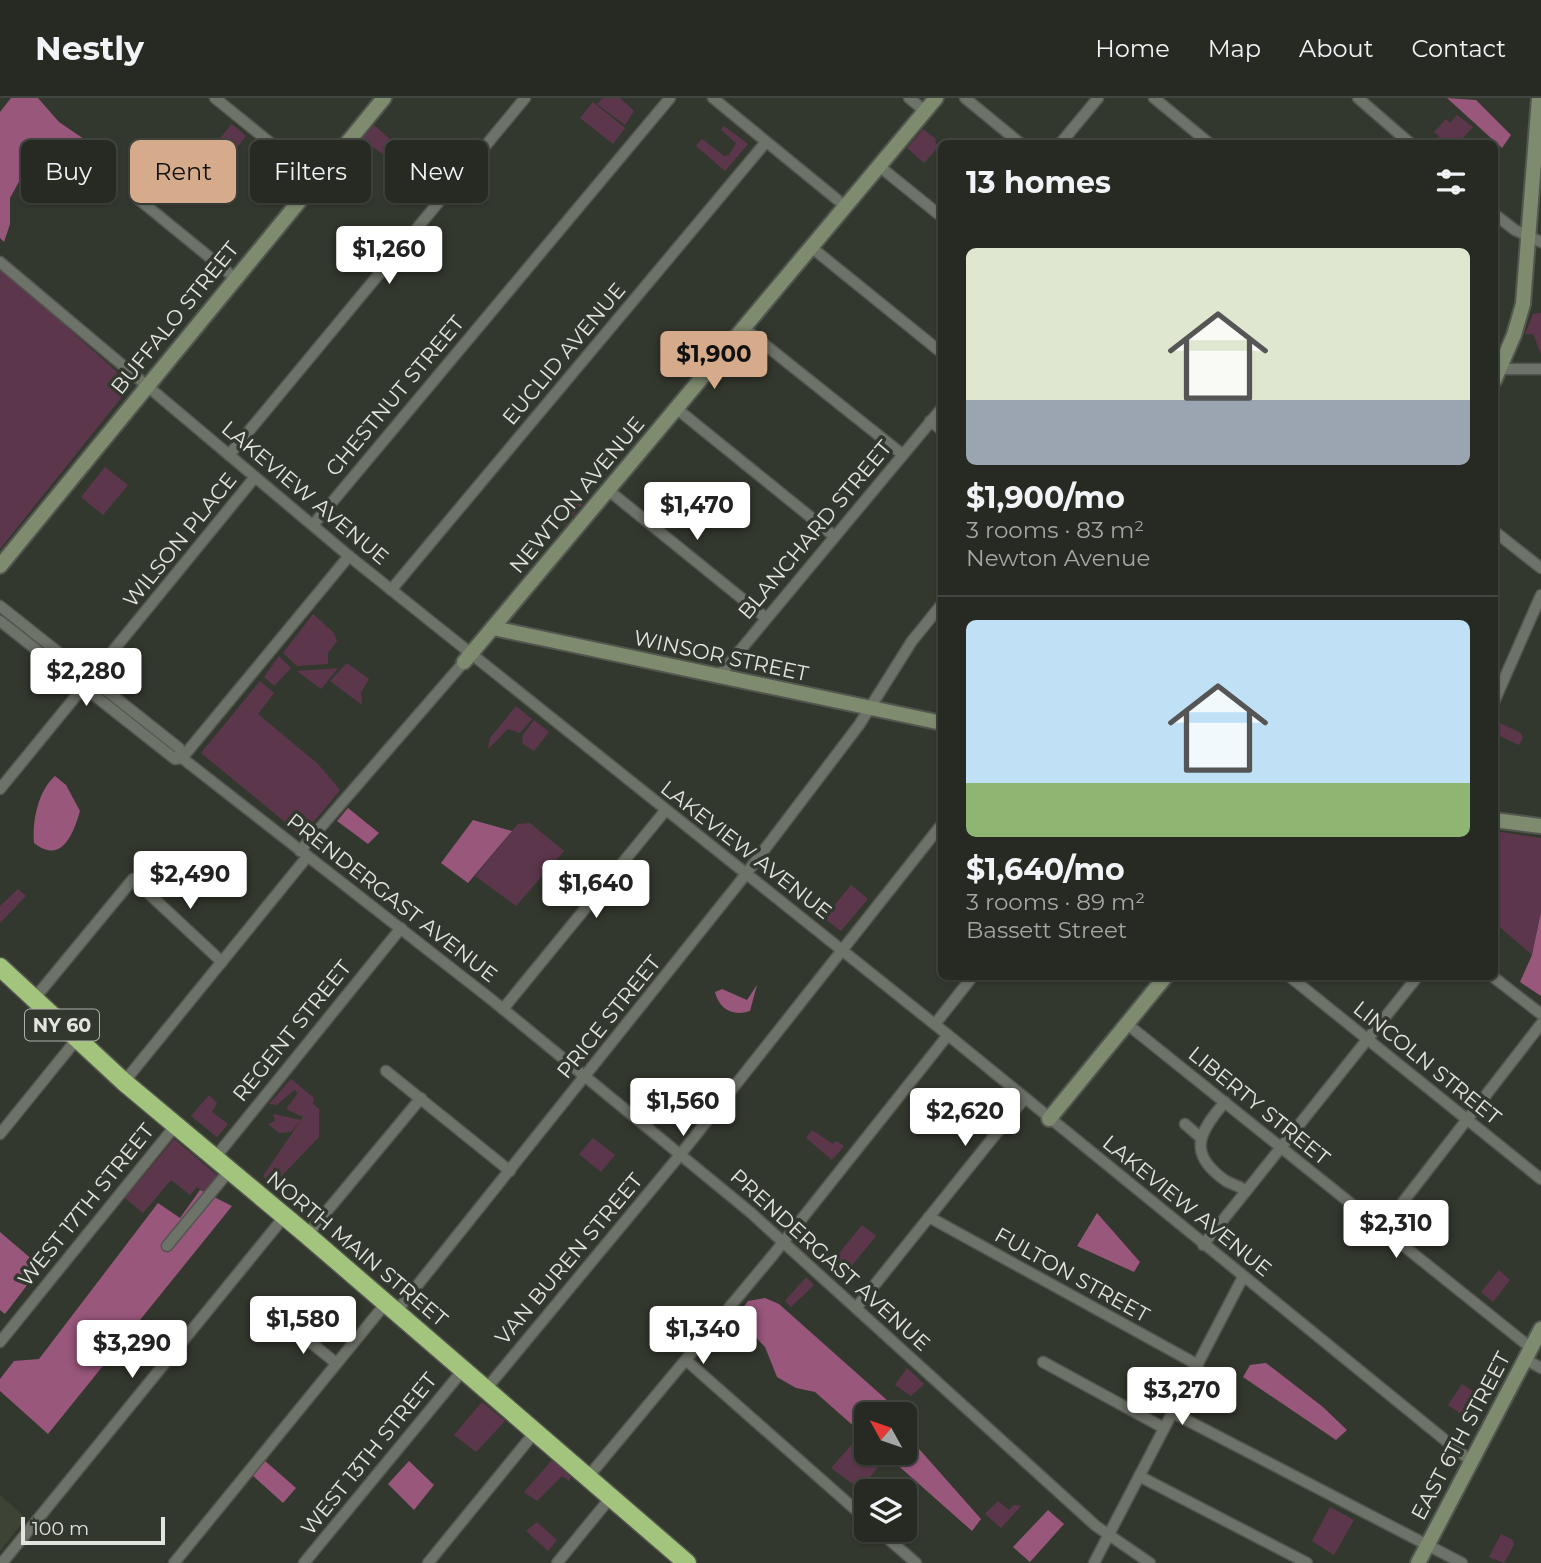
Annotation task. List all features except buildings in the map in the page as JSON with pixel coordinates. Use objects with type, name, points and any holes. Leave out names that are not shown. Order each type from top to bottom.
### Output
[{"type":"highway","name":"NORTH MAIN STREET","points":[[0,967],[124,1082],[589,1477],[606,1504],[687,1563]]},
{"type":"street","points":[[215,98],[267,140]]},
{"type":"street","name":"BUFFALO STREET","points":[[348,140],[384,98]]},
{"type":"street","points":[[229,455],[525,98]]},
{"type":"street","name":"CHESTNUT STREET","points":[[313,526],[670,98]]},
{"type":"street","points":[[713,98],[845,206]]},
{"type":"street","name":"NEWTON AVENUE","points":[[124,1082],[222,962],[303,854],[879,166],[916,103],[936,98]]},
{"type":"street","points":[[965,98],[1016,140]]},
{"type":"street","points":[[1063,140],[1098,98]]},
{"type":"street","points":[[1154,98],[1205,140]]},
{"type":"street","points":[[1358,98],[1406,140]]},
{"type":"street","points":[[1498,369],[1514,335],[1523,304],[1535,240],[1539,98]]},
{"type":"street","name":"EUCLID AVENUE","points":[[391,590],[766,142]]},
{"type":"street","points":[[879,166],[938,214]]},
{"type":"street","points":[[143,203],[235,278]]},
{"type":"street","name":"BUFFALO STREET","points":[[0,566],[296,203]]},
{"type":"street","points":[[1498,217],[1535,240]]},
{"type":"street","points":[[811,247],[938,350]]},
{"type":"street","name":"LAKEVIEW AVENUE","points":[[0,262],[468,657],[935,1024],[1472,1462]]},
{"type":"street","points":[[744,328],[902,454]]},
{"type":"street","points":[[1498,373],[1541,369]]},
{"type":"street","points":[[677,409],[834,536]]},
{"type":"street","name":"BLANCHARD STREET","points":[[718,677],[938,412]]},
{"type":"street","points":[[930,421],[938,427]]},
{"type":"street","name":"WILSON PLACE","points":[[0,789],[255,477]]},
{"type":"street","points":[[608,489],[766,618]]},
{"type":"street","points":[[1498,534],[1541,568]]},
{"type":"street","points":[[0,621],[175,759],[182,758],[349,556]]},
{"type":"street","points":[[1498,693],[1541,595]]},
{"type":"street","points":[[0,606],[179,748],[182,758]]},
{"type":"street","name":"PRICE STREET","points":[[174,1563],[336,1363],[391,1308],[510,1171],[585,1079],[745,875],[869,708],[912,641],[938,609]]},
{"type":"street","name":"WINSOR STREET","points":[[493,628],[938,722]]},
{"type":"street","name":"PRENDERGAST AVENUE","points":[[182,758],[503,1009],[680,1155],[783,1242],[1108,1536],[1150,1563]]},
{"type":"street","points":[[503,1009],[665,810]]},
{"type":"street","points":[[1498,821],[1541,827]]},
{"type":"street","name":"VAN BUREN STREET","points":[[486,1389],[680,1155],[938,829]]},
{"type":"street","points":[[34,999],[121,889],[133,879],[222,962]]},
{"type":"street","name":"REGENT STREET","points":[[214,1159],[401,928]]},
{"type":"street","points":[[935,1024],[970,980]]},
{"type":"street","points":[[1049,1119],[1163,980]]},
{"type":"street","name":"LINCOLN STREET","points":[[1294,980],[1541,1179]]},
{"type":"street","points":[[1203,1245],[1415,980]]},
{"type":"street","points":[[1497,980],[1541,1014]]},
{"type":"street","name":"LIBERTY STREET","points":[[1127,1024],[1382,1229],[1533,1360]]},
{"type":"street","points":[[1382,1229],[1541,1024]]},
{"type":"street","points":[[589,1477],[687,1361],[948,1035]]},
{"type":"street","points":[[0,1134],[77,1039]]},
{"type":"street","points":[[386,1071],[510,1171]]},
{"type":"street","points":[[307,1236],[421,1098]]},
{"type":"street","points":[[856,1308],[1024,1099]]},
{"type":"street","points":[[1225,1102],[1202,1138],[1200,1150],[1205,1163],[1227,1181],[1246,1191]]},
{"type":"street","points":[[1185,1124],[1202,1138]]},
{"type":"street","name":"WEST 17TH STREET","points":[[0,1342],[175,1126]]},
{"type":"street","points":[[167,1246],[229,1171]]},
{"type":"street","points":[[2,1563],[285,1217]]},
{"type":"street","name":"FULTON STREET","points":[[929,1217],[1198,1365]]},
{"type":"street","points":[[1094,1563],[1243,1277]]},
{"type":"street","points":[[289,1324],[336,1363]]},
{"type":"street","name":"EAST 6TH STREET","points":[[1418,1563],[1472,1462],[1533,1360],[1541,1329]]},
{"type":"street","points":[[687,1361],[854,1508]]},
{"type":"street","points":[[1043,1362],[1164,1429]]},
{"type":"street","name":"WEST 13TH STREET","points":[[304,1563],[464,1370]]},
{"type":"street","points":[[1173,1413],[1462,1563]]},
{"type":"street","points":[[428,1563],[535,1432]]},
{"type":"street","points":[[1139,1476],[1307,1563]]},
{"type":"street","points":[[557,1563],[606,1504]]},
{"type":"street","points":[[892,1542],[916,1563]]},
{"type":"shaded area","points":[[11,98],[38,98],[59,122],[85,140],[21,140],[21,178],[10,198],[10,224],[4,242],[0,238],[0,112]]},
{"type":"shaded area","points":[[603,98],[620,98],[634,111],[625,125],[597,104]]},
{"type":"shaded area","points":[[1447,98],[1476,100],[1511,135],[1502,148],[1498,140],[1493,140]]},
{"type":"shaded area","points":[[593,102],[625,128],[613,144],[580,118]]},
{"type":"shaded area","points":[[1457,115],[1473,127],[1461,140],[1436,140],[1439,136],[1434,132],[1446,119],[1450,123]]},
{"type":"shaded area","points":[[232,124],[246,136],[236,149],[236,140],[218,140]]},
{"type":"shaded area","points":[[374,125],[391,140],[385,140],[385,156],[371,146],[371,140],[362,139]]},
{"type":"shaded area","points":[[724,126],[748,144],[725,171],[696,146],[702,139],[724,156],[729,155],[736,143],[721,130]]},
{"type":"shaded area","points":[[923,129],[936,139],[938,145],[924,163],[907,148]]},
{"type":"shaded area","points":[[0,267],[117,372],[124,384],[125,393],[0,549]]},
{"type":"shaded area","points":[[1541,313],[1541,354],[1533,334],[1525,334],[1533,314]]},
{"type":"shaded area","points":[[105,467],[128,485],[103,515],[81,497]]},
{"type":"shaded area","points":[[571,495],[586,500],[565,525],[558,519],[569,510],[563,505]]},
{"type":"shaded area","points":[[313,614],[334,633],[337,641],[328,653],[328,664],[297,666],[283,653]]},
{"type":"shaded area","points":[[279,656],[291,668],[274,686],[264,677]]},
{"type":"shaded area","points":[[347,663],[369,679],[361,692],[362,705],[330,681]]},
{"type":"shaded area","points":[[338,668],[321,689],[297,671]]},
{"type":"shaded area","points":[[260,681],[274,693],[258,714],[318,764],[340,790],[302,836],[201,753]]},
{"type":"shaded area","points":[[516,706],[532,719],[520,733],[508,729],[488,749],[490,738]]},
{"type":"shaded area","points":[[534,720],[549,732],[534,751],[522,743],[523,735]]},
{"type":"shaded area","points":[[1498,722],[1521,733],[1523,738],[1519,745],[1498,735]]},
{"type":"shaded area","points":[[55,776],[66,785],[80,811],[70,837],[59,849],[52,851],[34,843],[34,834],[40,798]]},
{"type":"shaded area","points":[[348,808],[379,833],[368,844],[337,821]]},
{"type":"shaded area","points":[[473,820],[512,831],[468,883],[441,863]]},
{"type":"shaded area","points":[[530,823],[564,851],[516,906],[475,876],[518,824]]},
{"type":"shaded area","points":[[1498,832],[1541,838],[1541,912],[1532,955],[1498,926]]},
{"type":"shaded area","points":[[851,885],[868,899],[841,931],[824,918]]},
{"type":"shaded area","points":[[18,889],[26,896],[0,923],[0,906]]},
{"type":"shaded area","points":[[1541,912],[1541,996],[1520,982],[1532,955]]},
{"type":"shaded area","points":[[757,985],[750,1011],[744,1013],[723,1007],[715,992],[722,989],[747,1000]]},
{"type":"shaded area","points":[[291,1079],[314,1098],[313,1104],[319,1109],[319,1137],[273,1185],[263,1176],[303,1117],[286,1109],[298,1093],[294,1090],[277,1105],[269,1104]]},
{"type":"shaded area","points":[[209,1095],[217,1103],[212,1112],[228,1124],[217,1137],[191,1116]]},
{"type":"shaded area","points":[[273,1114],[301,1120],[291,1132],[279,1133],[268,1124],[275,1121]]},
{"type":"shaded area","points":[[812,1130],[833,1144],[836,1141],[844,1146],[832,1160],[806,1138]]},
{"type":"shaded area","points":[[593,1138],[615,1155],[601,1172],[579,1154]]},
{"type":"shaded area","points":[[174,1139],[219,1177],[207,1194],[197,1187],[190,1195],[171,1180],[143,1213],[125,1198]]},
{"type":"shaded area","points":[[200,1190],[232,1206],[48,1434],[0,1391],[0,1379],[14,1361],[39,1359],[158,1203],[180,1218]]},
{"type":"shaded area","points":[[1097,1213],[1140,1262],[1134,1272],[1077,1246]]},
{"type":"shaded area","points":[[862,1225],[876,1236],[849,1269],[836,1257]]},
{"type":"shaded area","points":[[0,1232],[41,1267],[5,1314],[0,1310]]},
{"type":"shaded area","points":[[1499,1270],[1510,1280],[1493,1302],[1481,1292]]},
{"type":"shaded area","points":[[806,1277],[814,1285],[791,1307],[785,1301]]},
{"type":"shaded area","points":[[765,1298],[779,1304],[889,1402],[854,1402],[854,1426],[815,1392],[796,1388],[777,1377],[765,1347],[736,1317],[748,1301]]},
{"type":"shaded area","points":[[1266,1363],[1323,1407],[1347,1430],[1336,1440],[1243,1377],[1250,1365]]},
{"type":"shaded area","points":[[907,1368],[924,1384],[911,1396],[895,1385]]},
{"type":"shaded area","points":[[1462,1384],[1479,1395],[1465,1417],[1448,1405]]},
{"type":"shaded area","points":[[482,1402],[505,1421],[476,1452],[454,1435]]},
{"type":"shaded area","points":[[854,1442],[854,1465],[880,1465],[868,1479],[854,1479],[854,1485],[831,1468]]},
{"type":"shaded area","points":[[917,1447],[981,1519],[972,1531],[917,1482],[917,1479],[913,1479],[898,1465],[917,1465]]},
{"type":"shaded area","points":[[264,1460],[296,1488],[283,1503],[252,1475]]},
{"type":"shaded area","points":[[552,1460],[571,1477],[569,1481],[562,1476],[537,1501],[524,1492]]},
{"type":"shaded area","points":[[409,1461],[434,1485],[414,1510],[388,1484]]},
{"type":"shaded area","points":[[0,1495],[26,1518],[0,1551]]},
{"type":"shaded area","points":[[998,1501],[1009,1510],[1014,1505],[1021,1506],[1001,1528],[985,1514]]},
{"type":"shaded area","points":[[1330,1507],[1354,1520],[1334,1555],[1312,1541]]},
{"type":"shaded area","points":[[1048,1510],[1064,1524],[1030,1562],[1013,1547]]},
{"type":"shaded area","points":[[537,1522],[557,1540],[548,1551],[526,1531]]},
{"type":"shaded area","points":[[1501,1534],[1513,1540],[1514,1545],[1504,1563],[1489,1557]]}]
